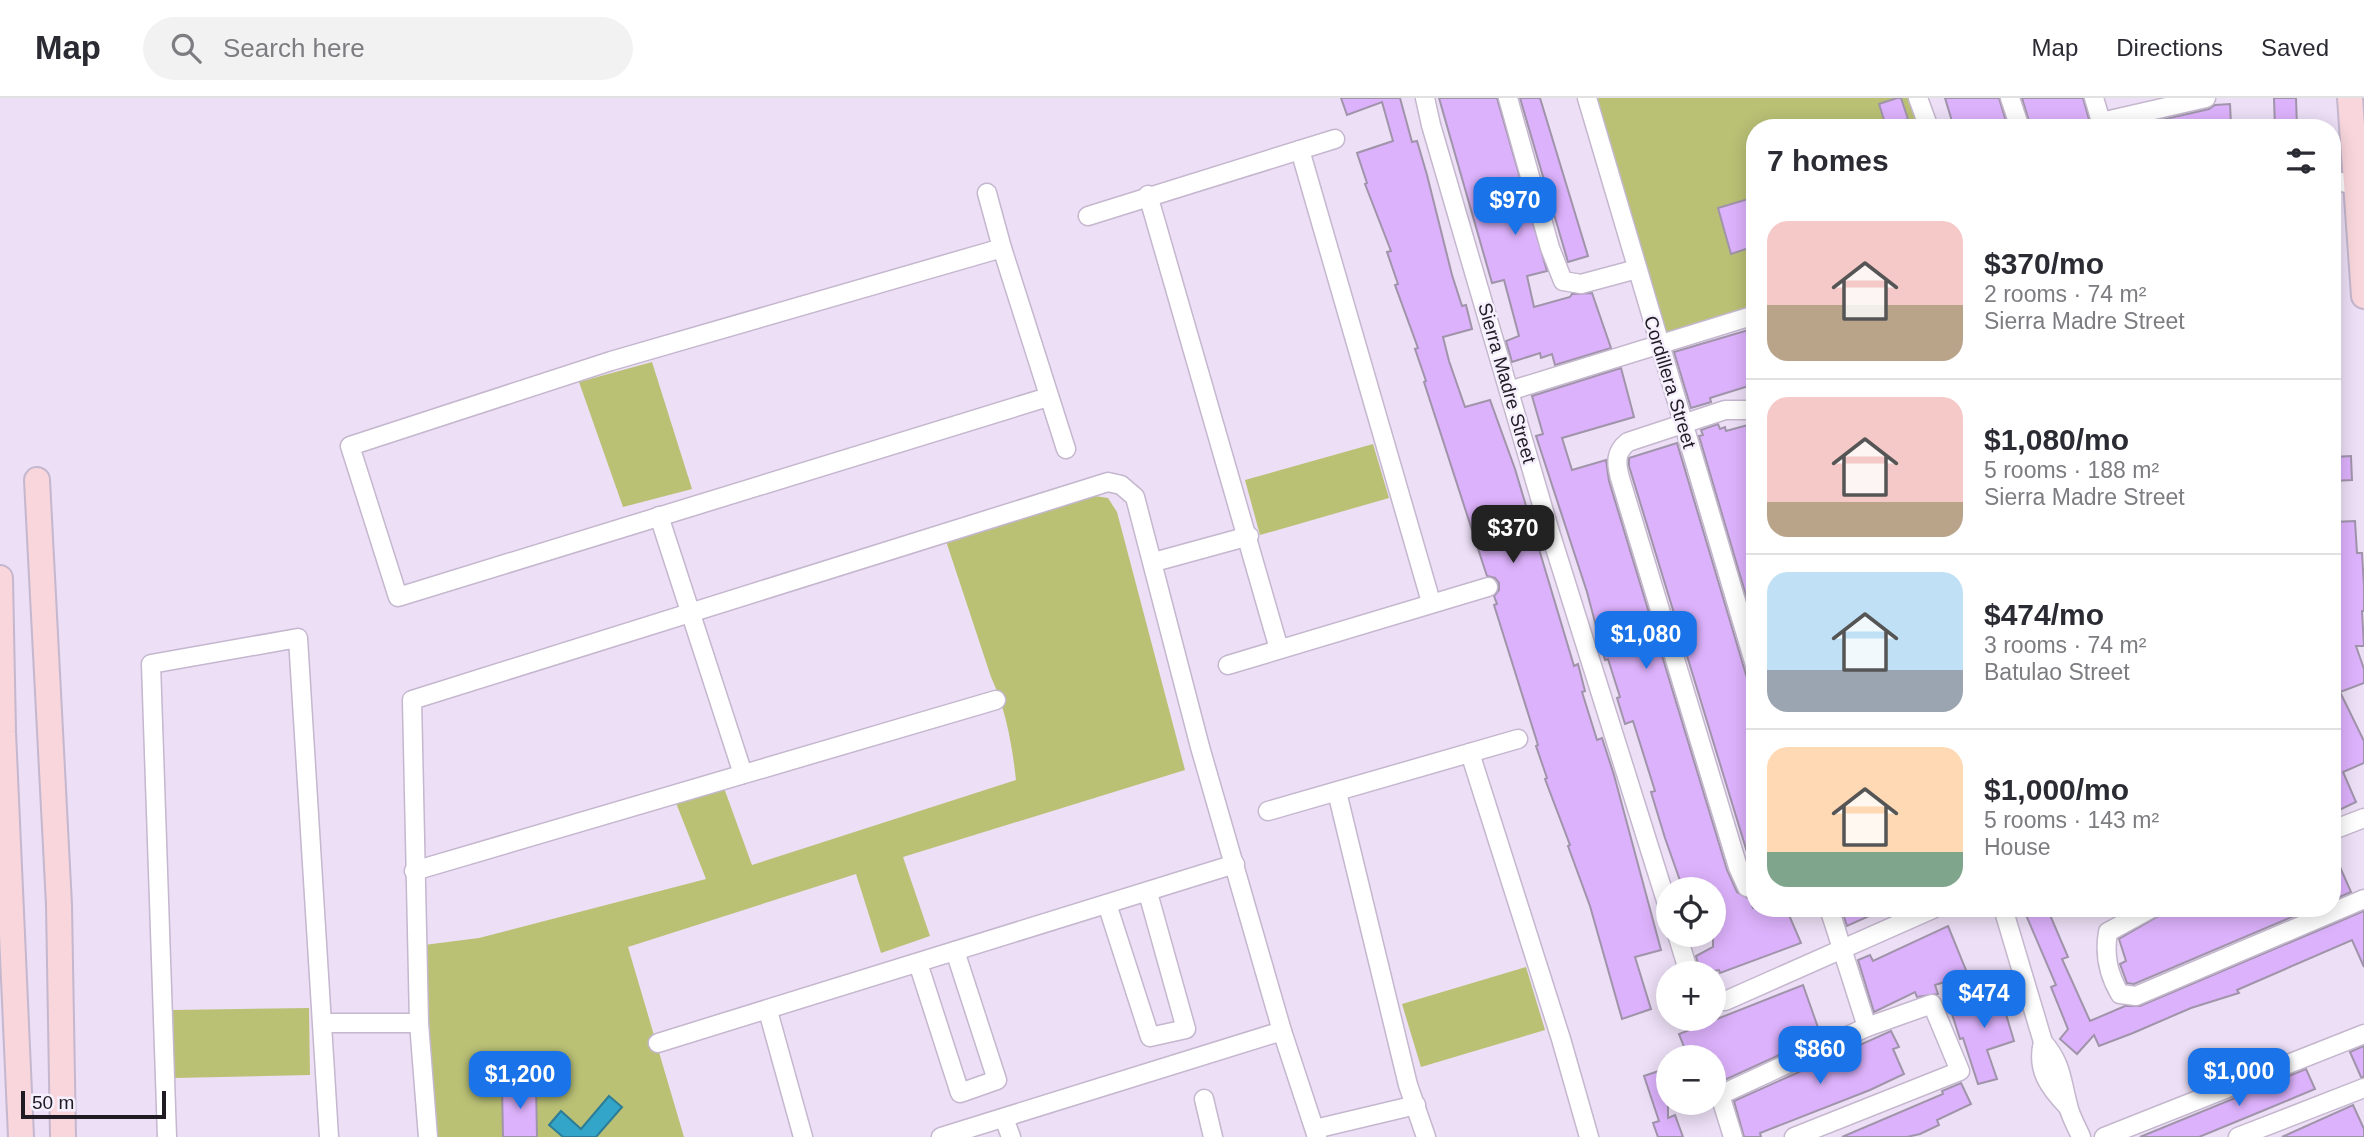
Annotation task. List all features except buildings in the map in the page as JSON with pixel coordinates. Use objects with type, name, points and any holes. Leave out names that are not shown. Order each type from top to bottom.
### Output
[{"type":"street","name":"Sierra Madre Street","points":[[1425,98],[1550,532],[1659,877]]},
{"type":"street","points":[[1508,98],[1550,248],[1563,281],[1581,284],[1637,269]]},
{"type":"street","name":"Cordillera Street","points":[[1587,98],[1746,635]]},
{"type":"street","points":[[1918,98],[1925,119]]},
{"type":"street","points":[[2010,98],[2017,119]]},
{"type":"street","points":[[2094,98],[2100,119]]},
{"type":"street","points":[[2125,119],[2206,98]]},
{"type":"street","points":[[2350,98],[2344,183],[2364,296]]},
{"type":"street","points":[[1088,216],[1148,195],[1335,139]]},
{"type":"street","points":[[1300,150],[1431,602]]},
{"type":"street","points":[[987,193],[1066,449]]},
{"type":"street","points":[[1148,195],[1249,536],[1279,649]]},
{"type":"street","points":[[1002,248],[611,360],[350,446],[398,597],[636,526],[659,516],[1048,397]]},
{"type":"street","points":[[1509,391],[1746,317]]},
{"type":"street","points":[[1746,410],[1725,410],[1628,442],[1620,448],[1617,467],[1738,867],[1746,883]]},
{"type":"street","points":[[37,480],[59,905],[63,1137]]},
{"type":"street","points":[[428,1137],[419,1023],[412,700],[1108,482],[1121,485],[1135,497],[1200,747],[1282,1031],[1316,1133],[1416,1105]]},
{"type":"street","points":[[659,516],[743,774]]},
{"type":"street","points":[[1154,562],[1249,536]]},
{"type":"street","points":[[0,578],[3,732],[21,1137]]},
{"type":"street","points":[[1228,665],[1488,587]]},
{"type":"street","points":[[167,1137],[151,663],[298,638],[329,1137]]},
{"type":"street","points":[[414,871],[996,700]]},
{"type":"street","points":[[1268,811],[1518,739]]},
{"type":"street","points":[[1471,753],[1589,1137]]},
{"type":"street","points":[[1337,792],[1408,1085],[1426,1137]]},
{"type":"street","points":[[2341,827],[2364,818]]},
{"type":"street","points":[[658,1044],[1235,864]]},
{"type":"street","points":[[1107,904],[1150,1037],[1186,1029],[1148,893]]},
{"type":"street","points":[[2341,909],[2364,899]]},
{"type":"street","points":[[1832,917],[1867,1027]]},
{"type":"street","points":[[1726,1001],[1916,917]]},
{"type":"street","points":[[2006,917],[2043,1042],[2054,1054],[2064,1079],[2068,1107],[2081,1137]]},
{"type":"street","points":[[2136,917],[2108,932],[2104,952],[2113,983],[2120,994],[2136,996],[2322,917]]},
{"type":"street","points":[[918,963],[961,1093],[997,1080],[955,951]]},
{"type":"street","points":[[1733,1137],[1720,1095],[1867,1027],[1932,1004],[1960,1070],[1794,1137]]},
{"type":"street","points":[[768,1011],[803,1137]]},
{"type":"street","points":[[323,1023],[419,1023]]},
{"type":"street","points":[[941,1137],[1282,1031]]},
{"type":"street","points":[[2104,1137],[2364,1034]]},
{"type":"street","points":[[2249,1135],[2364,1088]]},
{"type":"street","points":[[1203,1100],[1213,1137]]},
{"type":"street","points":[[1004,1118],[1011,1137]]},
{"type":"green space","points":[[1593,98],[1911,98],[1918,119],[1746,119],[1746,311],[1661,337]]},
{"type":"green space","points":[[652,362],[692,489],[623,507],[579,382]]},
{"type":"green space","points":[[1373,444],[1389,498],[1260,535],[1245,480]]},
{"type":"green space","points":[[1088,495],[1108,498],[1117,512],[1185,770],[903,857],[930,936],[881,953],[856,874],[628,947],[684,1137],[434,1137],[425,1069],[424,945],[479,938],[706,879],[676,803],[724,788],[752,865],[1016,780],[1004,715],[946,541]]},
{"type":"green space","points":[[1526,967],[1545,1030],[1421,1067],[1402,1004]]},
{"type":"green space","points":[[309,1008],[310,1075],[174,1078],[173,1010]]},
{"type":"water","points":[[609,1096],[622,1107],[596,1137],[563,1137],[549,1125],[561,1111],[581,1129]]}]
